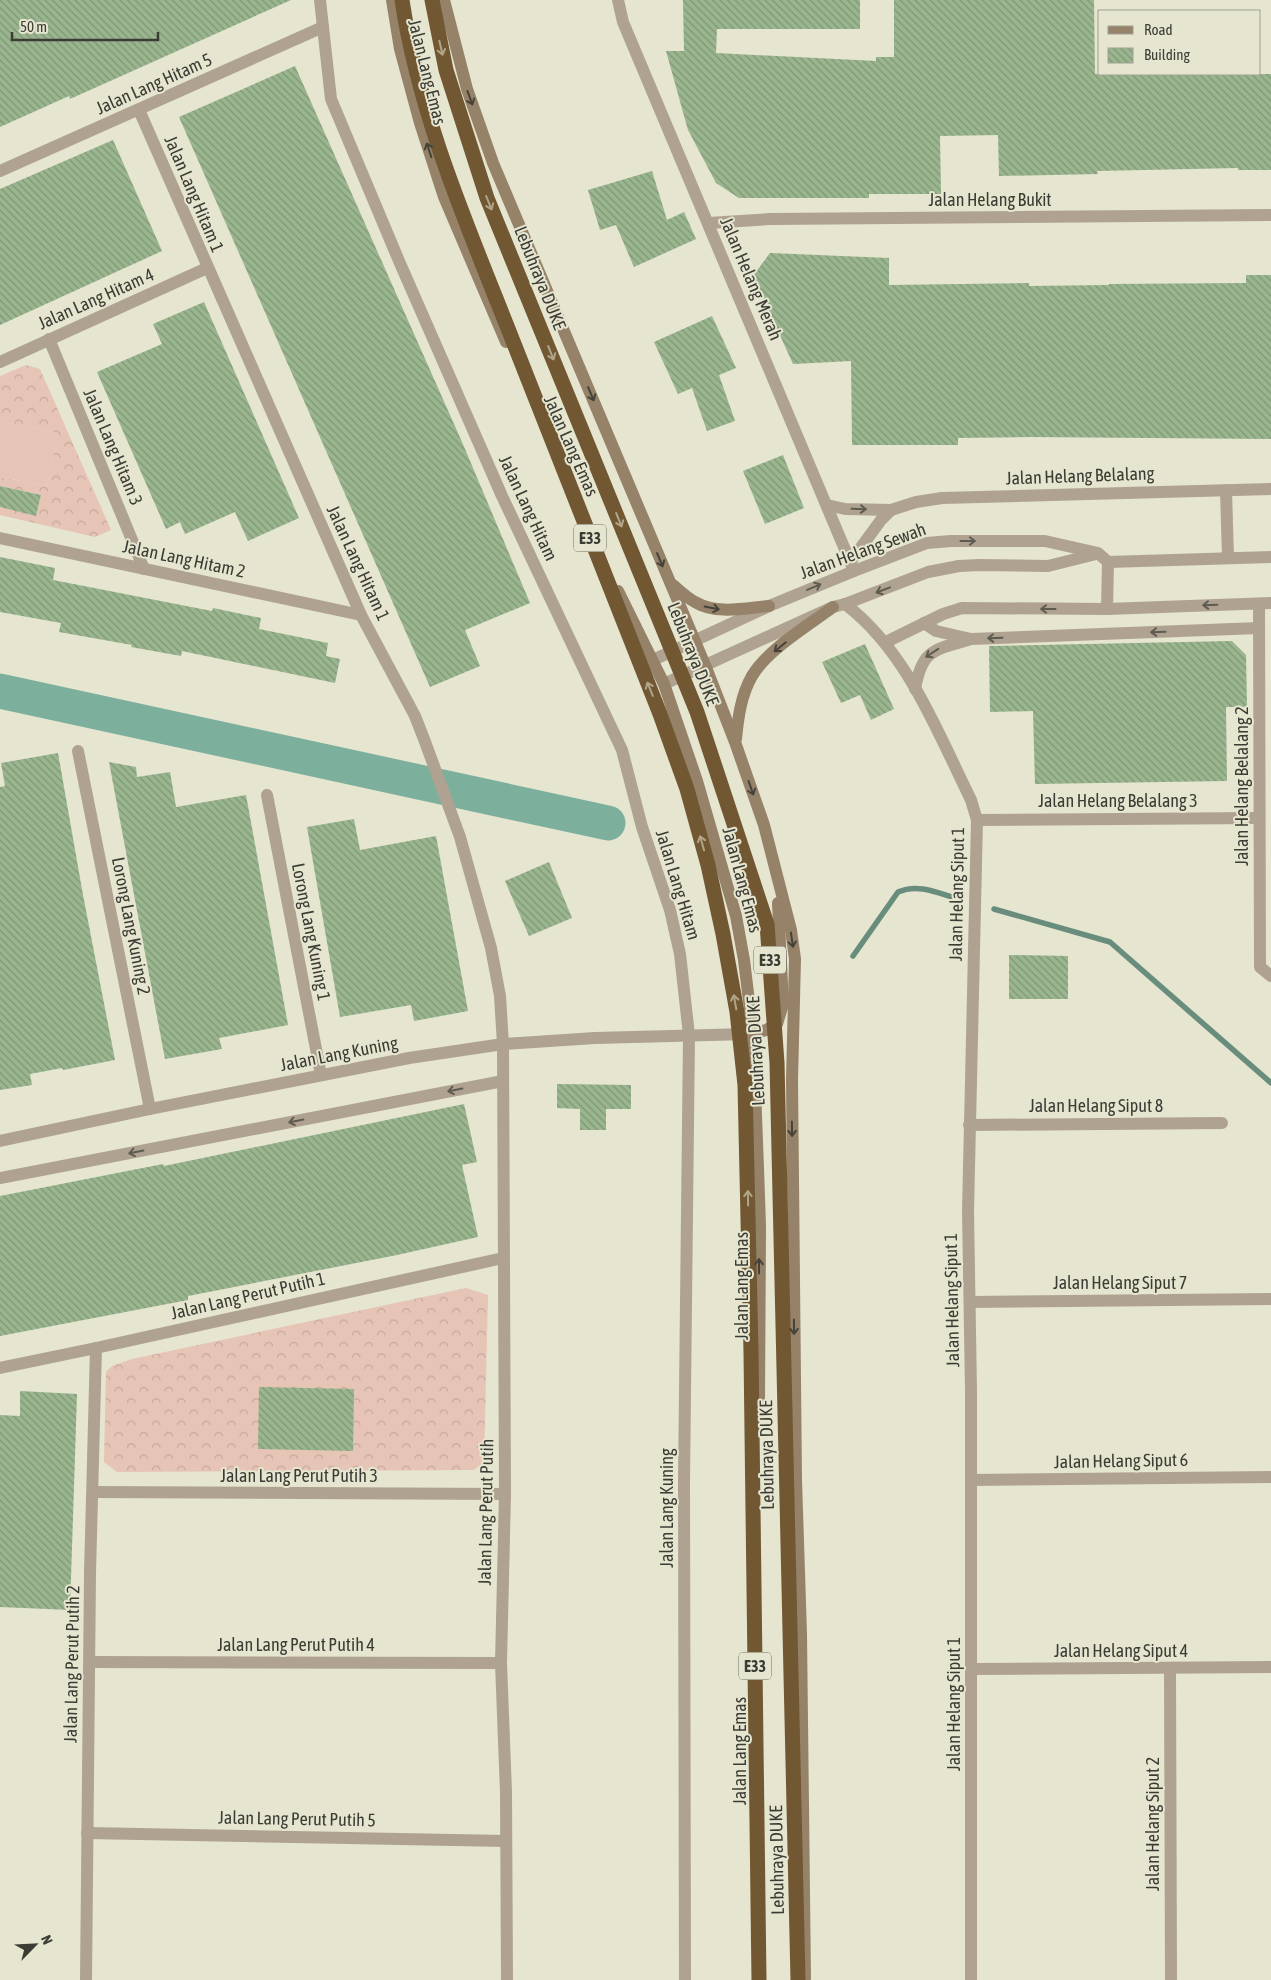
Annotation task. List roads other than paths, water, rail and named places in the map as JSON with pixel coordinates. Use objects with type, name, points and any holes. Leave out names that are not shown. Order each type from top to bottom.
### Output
[{"type":"highway","name":"Lebuhraya DUKE","points":[[402,0],[407,36],[448,175],[660,714],[689,798],[708,866],[723,934],[737,1012],[745,1085],[751,1352],[758,1980]]},
{"type":"highway","name":"Lebuhraya DUKE","points":[[432,0],[446,70],[487,198],[697,712],[767,924],[777,1063],[798,1980]]},
{"type":"main road","name":"Jalan Lang Emas","points":[[392,0],[400,49],[417,113],[444,197],[517,369],[605,566],[664,684],[697,781],[736,916],[753,1034],[760,1226],[758,1980]]},
{"type":"main road","name":"Jalan Lang Emas","points":[[444,0],[467,89],[493,163],[695,640],[735,742],[764,825],[791,930],[795,960],[792,1080],[795,1470],[801,1634],[805,1980]]},
{"type":"main road","points":[[670,584],[695,603],[709,608],[725,610],[769,606]]},
{"type":"main road","points":[[735,742],[739,712],[753,675],[776,650],[839,606]]},
{"type":"main road","points":[[753,1034],[777,1024],[783,1004],[776,876]]},
{"type":"street","name":"Jalan Lang Hitam","points":[[320,0],[331,99],[399,261],[502,496],[622,750],[642,827],[676,932],[689,1035]]},
{"type":"street","name":"Jalan Helang Merah","points":[[618,0],[623,22],[852,566]]},
{"type":"street","name":"Jalan Lang Hitam 5","points":[[0,171],[323,27]]},
{"type":"street","name":"Jalan Lang Hitam 1","points":[[139,110],[361,615],[415,716],[424,739],[454,824],[478,902],[496,971],[500,996],[503,1044]]},
{"type":"street","name":"Jalan Helang Bukit","points":[[709,223],[770,219],[1271,215]]},
{"type":"street","name":"Jalan Lang Hitam 4","points":[[0,362],[208,268]]},
{"type":"street","name":"Jalan Lang Hitam 3","points":[[49,339],[144,569]]},
{"type":"street","name":"Jalan Helang Belalang","points":[[827,505],[845,509],[891,510],[916,502],[942,498],[1271,489]]},
{"type":"street","points":[[1226,490],[1228,558]]},
{"type":"street","points":[[852,566],[881,520],[891,510]]},
{"type":"street","name":"Jalan Lang Hitam 2","points":[[0,538],[361,615]]},
{"type":"street","name":"Jalan Helang Sewah","points":[[653,660],[852,566],[927,544],[951,541],[1045,541],[1103,558]]},
{"type":"street","name":"Jalan Helang Sewah","points":[[664,684],[839,606],[928,572],[959,566],[979,565],[1048,566],[1103,558],[1271,557]]},
{"type":"street","points":[[1103,558],[1107,609]]},
{"type":"street","points":[[886,642],[924,623],[962,608],[1107,609],[1265,603]]},
{"type":"street","name":"Jalan Helang Belalang 2","points":[[1265,603],[1259,628],[1260,967],[1271,976]]},
{"type":"street","name":"Jalan Helang Siput 1","points":[[839,606],[865,619],[886,642],[902,664],[971,800],[977,820],[968,1211],[972,1669],[971,1980]]},
{"type":"street","points":[[924,623],[936,631],[971,639]]},
{"type":"street","points":[[916,689],[919,669],[925,658],[934,651],[946,646],[971,639],[1259,628]]},
{"type":"street","name":"Lorong Lang Kuning 2","points":[[78,750],[150,1108]]},
{"type":"street","name":"Lorong Lang Kuning 1","points":[[267,795],[321,1075]]},
{"type":"street","name":"Jalan Helang Belalang 3","points":[[977,820],[1259,818]]},
{"type":"street","name":"Jalan Lang Kuning","points":[[0,1141],[150,1108],[409,1058],[503,1044],[595,1038],[753,1034]]},
{"type":"street","name":"Jalan Lang Kuning","points":[[685,1980],[684,1482],[689,1035]]},
{"type":"street","name":"Jalan Lang Perut Putih","points":[[503,1044],[505,1494],[502,1663],[506,1792],[507,1980]]},
{"type":"street","points":[[0,1178],[503,1081]]},
{"type":"street","name":"Jalan Helang Siput 8","points":[[969,1125],[1222,1123]]},
{"type":"street","name":"Jalan Lang Perut Putih 1","points":[[0,1368],[503,1258]]},
{"type":"street","name":"Jalan Helang Siput 7","points":[[970,1302],[1271,1299]]},
{"type":"street","name":"Jalan Lang Perut Putih 2","points":[[86,1980],[90,1574],[96,1348]]},
{"type":"street","name":"Jalan Helang Siput 6","points":[[971,1480],[1271,1477]]},
{"type":"street","name":"Jalan Lang Perut Putih 3","points":[[93,1492],[505,1494]]},
{"type":"street","name":"Jalan Lang Perut Putih 4","points":[[90,1662],[502,1663]]},
{"type":"street","name":"Jalan Helang Siput 4","points":[[972,1669],[1271,1667]]},
{"type":"street","name":"Jalan Helang Siput 2","points":[[1170,1668],[1171,1980]]},
{"type":"street","name":"Jalan Lang Perut Putih 5","points":[[87,1833],[506,1841]]},
{"type":"waterway","points":[[0,691],[608,823]]},
{"type":"waterway","points":[[853,956],[898,892],[913,888],[936,892],[958,899]]},
{"type":"waterway","points":[[994,909],[1110,942],[1271,1083]]}]
